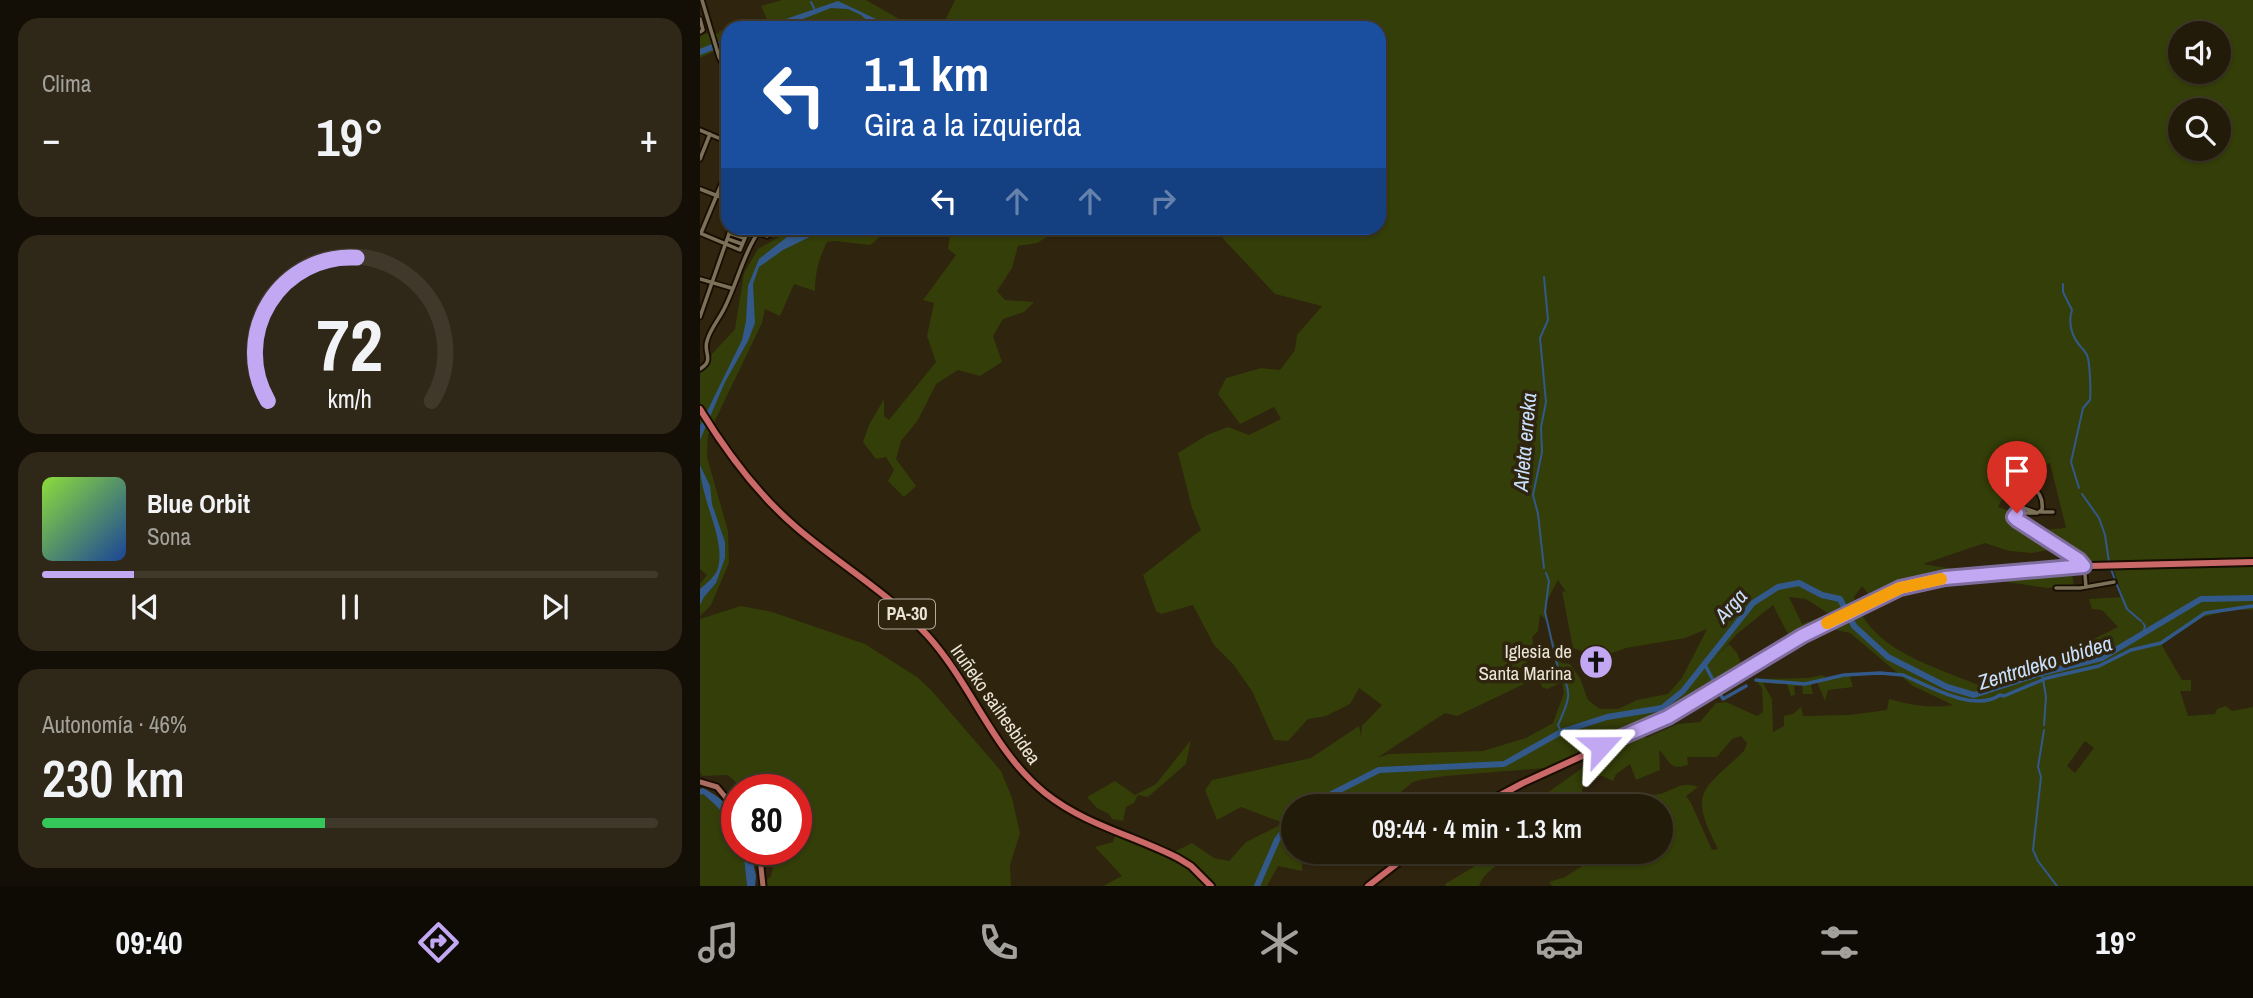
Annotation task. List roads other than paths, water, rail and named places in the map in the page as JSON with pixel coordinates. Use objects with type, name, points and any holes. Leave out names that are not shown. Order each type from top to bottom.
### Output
[{"type":"highway","name":"Iruñeko saihesbidea","points":[[700,409],[719,440],[782,515],[881,591],[930,638],[953,668],[1000,744],[1034,784],[1089,821],[1178,858],[1211,885]]},
{"type":"highway","points":[[1502,794],[1668,717],[1770,655],[1900,588],[1930,581],[2044,569],[2253,562]]},
{"type":"highway","points":[[1368,886],[1396,864]]},
{"type":"main road","points":[[700,782],[716,788],[721,793]]},
{"type":"main road","points":[[761,865],[764,886]]},
{"type":"street","points":[[702,0],[721,61]]},
{"type":"street","points":[[700,19],[703,30],[700,32]]},
{"type":"street","points":[[700,130],[721,139]]},
{"type":"street","points":[[700,159],[710,134]]},
{"type":"street","points":[[721,184],[700,233],[740,250],[746,235]]},
{"type":"street","points":[[700,189],[721,197]]},
{"type":"street","points":[[700,316],[729,235]]},
{"type":"street","points":[[740,235],[744,238]]},
{"type":"street","points":[[700,369],[710,357],[706,341],[756,235]]},
{"type":"street","points":[[727,239],[742,244]]},
{"type":"street","points":[[700,279],[732,289]]},
{"type":"street","points":[[2033,488],[2039,492],[2042,499],[2039,513]]},
{"type":"street","points":[[2021,507],[2039,513]]},
{"type":"street","points":[[2012,510],[2014,517],[2035,533],[2084,563],[2086,587]]},
{"type":"street","points":[[2014,517],[2019,513],[2053,512]]},
{"type":"street","points":[[2056,588],[2114,582]]},
{"type":"water","points":[[838,1],[880,21],[867,21],[848,9],[831,8],[798,21],[780,21]]},
{"type":"water","points":[[789,235],[814,235],[783,250],[759,267],[753,284],[755,323],[700,440],[700,426],[742,340],[748,286],[759,259]]},
{"type":"water","points":[[700,465],[710,486],[712,504],[725,542],[725,558],[716,583],[700,605],[700,589],[715,574],[720,557]]},
{"type":"water","points":[[703,788],[721,801],[721,811],[703,794],[700,795],[700,789]]},
{"type":"water","points":[[745,865],[754,865],[755,886],[747,886]]},
{"type":"waterway","points":[[811,2],[814,8]]},
{"type":"waterway","points":[[700,52],[721,44]]},
{"type":"waterway","name":"Arleta erreka","points":[[1544,277],[1548,320],[1540,338],[1546,402],[1541,427],[1542,452],[1533,495],[1538,514],[1544,568]]},
{"type":"waterway","points":[[2063,284],[2063,292],[2072,310],[2072,333],[2087,355],[2090,370],[2090,400],[2083,408],[2071,462],[2079,488]]},
{"type":"waterway","points":[[2082,494],[2099,518],[2109,562]]},
{"type":"waterway","points":[[2111,569],[2115,580]]},
{"type":"waterway","name":"Arleta erreka","points":[[1546,573],[1549,581],[1545,612],[1558,668]]},
{"type":"waterway","name":"Arga","points":[[1332,794],[1379,770],[1504,764],[1561,732],[1607,717],[1662,708],[1683,691],[1753,603],[1778,587],[1799,583],[1822,595],[1840,599],[1854,626],[1888,657],[1947,687],[1974,695],[2038,674],[2102,658],[2201,599],[2253,598]]},
{"type":"waterway","points":[[2117,585],[2127,609],[2141,621]]},
{"type":"waterway","name":"Zentraleko ubidea","points":[[1756,680],[1805,684],[1844,675],[1880,673],[1903,675],[1952,696],[1978,701],[1989,700],[2047,678],[2099,666],[2131,650],[2161,643],[2205,613],[2253,606]]},
{"type":"waterway","name":"Arga","points":[[2143,623],[2143,634]]},
{"type":"waterway","name":"Zentraleko ubidea","points":[[1704,663],[1723,699],[1746,686]]},
{"type":"waterway","name":"Arleta erreka","points":[[1560,671],[1568,692],[1567,704],[1558,725],[1561,732]]},
{"type":"waterway","points":[[2042,673],[2046,697],[2044,725]]},
{"type":"waterway","points":[[2044,730],[2038,767],[2041,777],[2033,850],[2057,886]]},
{"type":"waterway","name":"Arga","points":[[1257,886],[1281,834]]},
{"type":"place","name":"Iglesia de Santa Marina","points":[[1596,662]]}]
